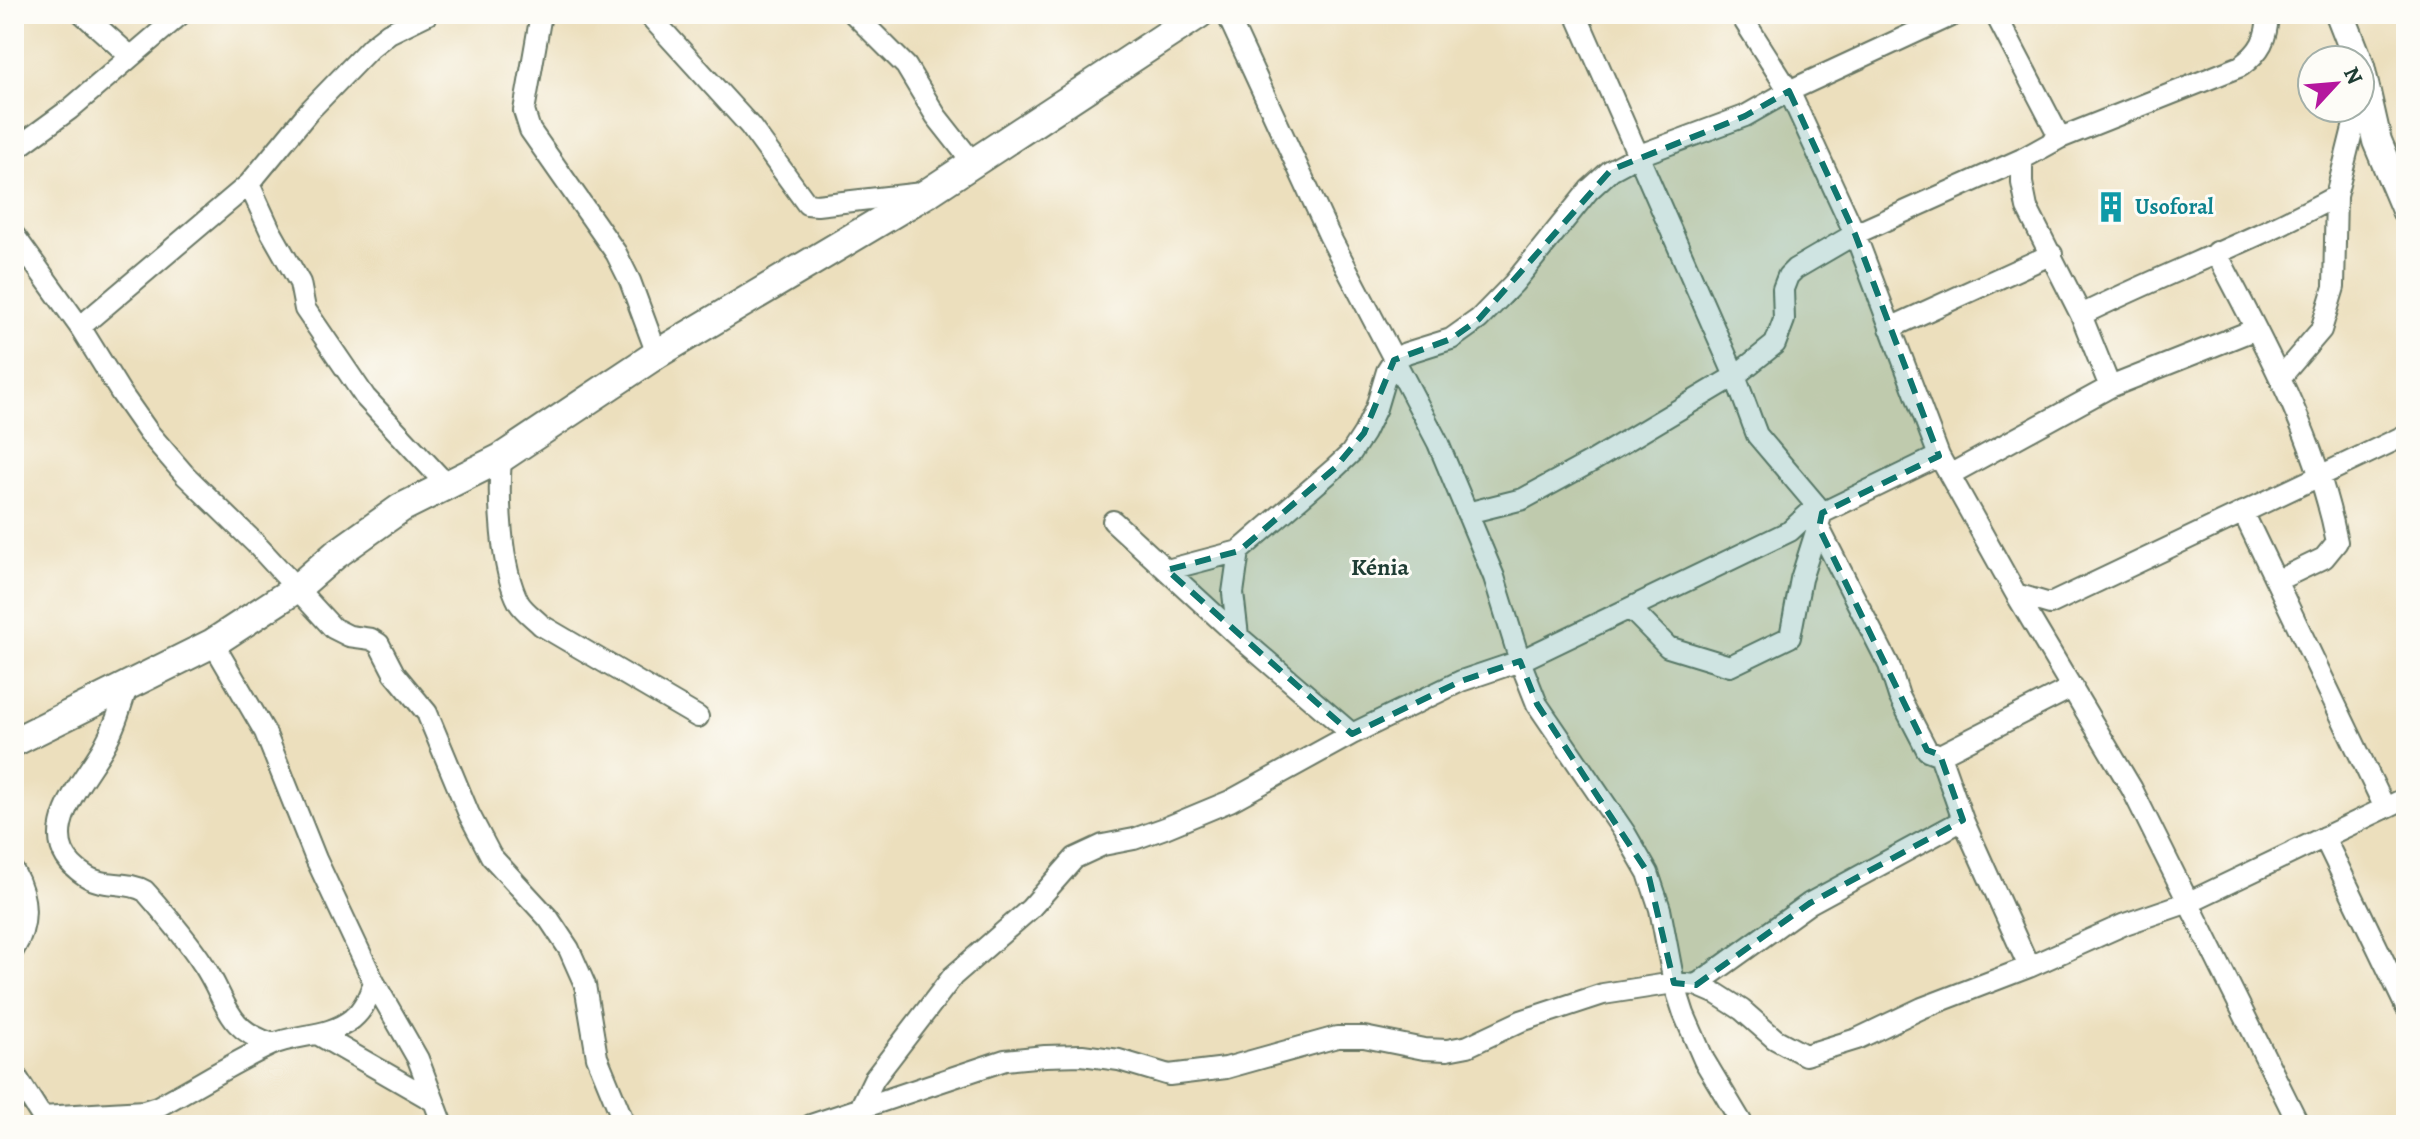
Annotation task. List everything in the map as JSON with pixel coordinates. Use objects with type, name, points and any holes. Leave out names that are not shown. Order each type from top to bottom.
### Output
[{"type":"street","points":[[83,14],[130,56]]},
{"type":"street","points":[[14,150],[70,109],[181,14]]},
{"type":"street","points":[[80,327],[249,184],[310,110],[371,47],[389,33],[428,14]]},
{"type":"street","points":[[541,14],[524,111],[530,130],[616,253],[630,281],[657,354]]},
{"type":"street","points":[[648,14],[750,126],[807,204],[929,192]]},
{"type":"street","points":[[854,14],[906,66],[936,116],[973,163]]},
{"type":"street","points":[[18,735],[213,643],[297,588],[335,555],[401,508],[501,458],[657,354],[929,192],[1199,14]]},
{"type":"street","points":[[1227,14],[1329,235],[1438,443],[1494,577],[1537,704],[1625,833],[1648,873],[1660,909],[1674,983],[1704,1060],[1743,1125]]},
{"type":"street","points":[[861,1106],[874,1079],[953,976],[1030,909],[1075,858],[1103,845],[1134,839],[1165,828],[1230,801],[1352,734],[1461,681],[1520,661],[1790,531],[1817,506],[1757,435],[1735,376],[1576,14]]},
{"type":"street","points":[[1740,14],[1789,91],[1855,234],[1939,456],[2016,594],[2132,789],[2299,1125]]},
{"type":"street","points":[[1167,570],[1239,551],[1351,453],[1376,408],[1387,371],[1394,360],[1406,353],[1451,339],[1479,319],[1514,283],[1589,190],[1611,170],[1637,156],[1732,122],[1789,91],[1955,14]]},
{"type":"street","points":[[1467,513],[1523,499],[1735,376],[1775,344],[1784,320],[1783,289],[1788,276],[1795,269],[1855,234],[2022,159],[2060,138],[2241,66],[2257,54],[2263,43],[2268,14]]},
{"type":"street","points":[[2340,14],[2350,44]]},
{"type":"street","points":[[2002,16],[2060,138]]},
{"type":"street","points":[[2280,378],[2321,330],[2334,287],[2336,196],[2354,124]]},
{"type":"street","points":[[2373,124],[2406,210]]},
{"type":"street","points":[[2022,159],[2022,183],[2027,208],[2081,315],[2110,387]]},
{"type":"street","points":[[249,184],[300,283],[305,309],[365,397],[446,484]]},
{"type":"street","points":[[2081,315],[2336,196]]},
{"type":"street","points":[[14,235],[80,327],[149,433],[185,475],[333,628],[379,644],[394,673],[427,713],[469,814],[491,856],[549,919],[569,949],[585,985],[597,1057],[625,1125]]},
{"type":"street","points":[[2216,252],[2280,378],[2319,477],[2337,542],[2324,558],[2276,581]]},
{"type":"street","points":[[1890,328],[2052,254]]},
{"type":"street","points":[[1951,474],[2110,387],[2256,329]]},
{"type":"street","points":[[2016,594],[2050,604],[2406,435]]},
{"type":"street","points":[[1630,608],[1668,647],[1730,666],[1790,637],[1801,579],[1822,513],[1939,456]]},
{"type":"street","points":[[501,458],[502,531],[512,586],[521,606],[541,625],[698,717]]},
{"type":"street","points":[[2243,512],[2385,808]]},
{"type":"street","points":[[1113,521],[1238,636],[1352,734]]},
{"type":"street","points":[[1819,528],[1889,665],[1899,696],[1927,750],[1940,755],[2073,687]]},
{"type":"street","points":[[1238,636],[1233,593],[1239,551]]},
{"type":"street","points":[[213,643],[265,732],[316,859],[374,982],[418,1059],[443,1125]]},
{"type":"street","points":[[128,684],[116,723],[65,811],[59,829],[61,846],[70,863],[96,882],[134,885],[145,891],[204,964],[221,1000],[244,1032],[273,1044]]},
{"type":"street","points":[[1940,755],[1963,820],[2029,967]]},
{"type":"street","points":[[811,1125],[1005,1060],[1082,1055],[1119,1060],[1169,1075],[1226,1068],[1337,1037],[1364,1037],[1424,1049],[1447,1050],[1468,1046],[1521,1021],[1603,994],[1674,983],[1696,985],[1742,1010],[1775,1039],[1805,1055],[1857,1039],[1922,1008],[2029,967],[2125,924],[2189,902],[2406,798]]},
{"type":"street","points":[[1696,985],[1810,903],[1963,820]]},
{"type":"street","points":[[2324,837],[2406,1007]]},
{"type":"street","points":[[14,872],[21,885],[26,916],[22,935],[14,949]]},
{"type":"street","points":[[14,1073],[42,1117],[148,1118],[157,1107],[273,1044],[319,1035],[353,1018],[367,1003],[374,982]]},
{"type":"street","points":[[319,1035],[432,1100]]},
{"type":"highlighted area","points":[[1789,91],[1855,234],[1939,456],[1822,513],[1819,528],[1927,750],[1940,755],[1963,820],[1810,903],[1696,985],[1674,983],[1648,873],[1537,704],[1520,661],[1461,681],[1352,734],[1167,570],[1239,551],[1335,468],[1364,433],[1394,360],[1451,339],[1479,319],[1611,170],[1745,116]]},
{"type":"place","name":"Usoforal","points":[[2111,207]]},
{"type":"district","name":"Kénia","points":[[1380,567]]}]
